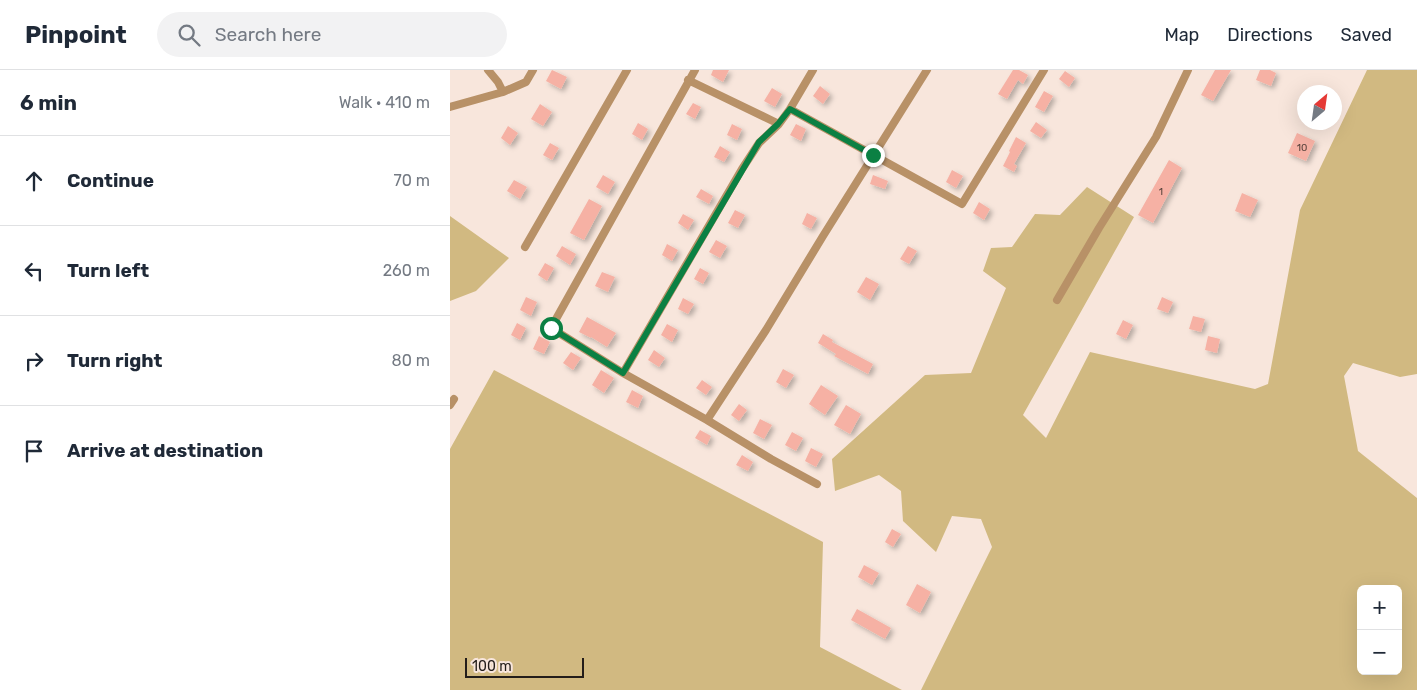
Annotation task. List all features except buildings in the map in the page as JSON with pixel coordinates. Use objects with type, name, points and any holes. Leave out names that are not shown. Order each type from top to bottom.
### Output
[{"type":"street","points":[[488,70],[498,82],[502,92]]},
{"type":"street","points":[[450,107],[502,92],[526,82],[533,70]]},
{"type":"street","points":[[525,247],[627,70]]},
{"type":"street","points":[[695,70],[551,328],[623,373],[817,484]]},
{"type":"street","points":[[623,373],[742,169],[759,142],[778,124],[790,109],[813,70]]},
{"type":"street","points":[[707,420],[766,330],[822,236],[927,70]]},
{"type":"street","points":[[790,109],[962,204],[1044,70]]},
{"type":"street","points":[[1057,300],[1156,137],[1188,70]]},
{"type":"street","points":[[688,80],[778,124]]},
{"type":"shaded area","points":[[1367,70],[1417,70],[1417,374],[1400,377],[1353,363],[1344,376],[1358,451],[1417,498],[1417,690],[921,690],[992,547],[981,519],[952,516],[936,552],[903,521],[901,491],[879,475],[835,491],[832,459],[925,375],[971,373],[1006,288],[983,271],[991,248],[1012,247],[1035,214],[1060,215],[1087,187],[1134,217],[1023,415],[1046,438],[1090,352],[1255,389],[1268,384],[1300,210],[1338,130],[1342,130],[1342,122]]},
{"type":"shaded area","points":[[450,216],[509,258],[476,291],[450,301]]},
{"type":"shaded area","points":[[494,370],[823,542],[820,647],[902,690],[450,690],[450,449]]},
{"type":"route","points":[[551,328],[623,373],[759,142],[778,124],[790,109],[873,155]]}]
